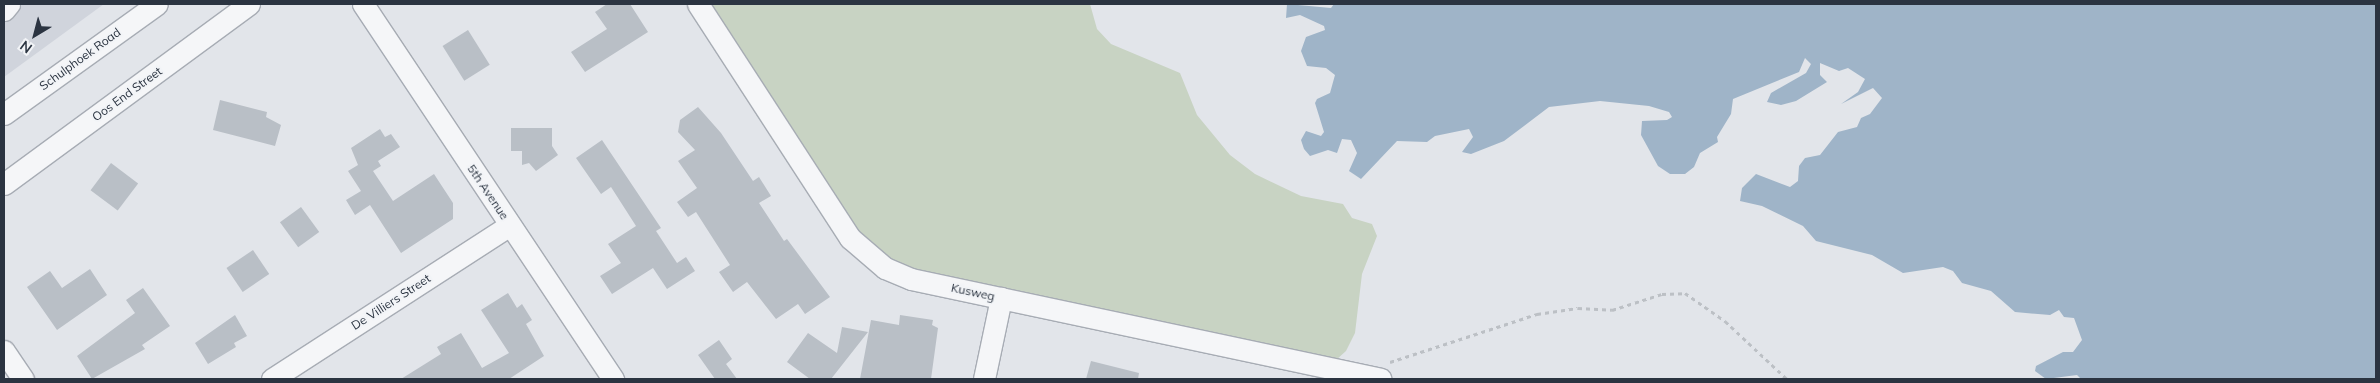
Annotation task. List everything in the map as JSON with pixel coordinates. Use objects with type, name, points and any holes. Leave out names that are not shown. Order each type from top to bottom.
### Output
[{"type":"street","points":[[4,10],[9,4]]},
{"type":"street","name":"Schulphoek Road","points":[[4,114],[157,4]]},
{"type":"street","name":"Oos End Street","points":[[4,184],[249,4]]},
{"type":"street","name":"5th Avenue","points":[[363,4],[613,379]]},
{"type":"street","name":"Kusweg","points":[[698,4],[840,225],[861,250],[885,268],[911,279],[1379,379]]},
{"type":"street","name":"De Villiers Street","points":[[272,379],[510,224]]},
{"type":"street","points":[[984,379],[1001,298]]},
{"type":"street","points":[[4,351],[23,379]]},
{"type":"path","points":[[1379,379],[1392,361],[1538,314],[1578,308],[1612,310],[1662,294],[1685,293],[1725,321],[1787,379]]},
{"type":"shaded area","points":[[4,4],[104,4],[4,77]]},
{"type":"green space","points":[[710,4],[1090,4],[1097,29],[1111,44],[1180,73],[1197,115],[1230,155],[1255,174],[1301,196],[1343,204],[1352,218],[1372,224],[1377,236],[1362,274],[1355,333],[1346,351],[1336,360],[912,270],[888,259],[862,238]]},
{"type":"water","points":[[1287,4],[1331,8],[1334,4],[2376,4],[2376,379],[2081,379],[2077,375],[2046,379],[2035,371],[2036,366],[2063,352],[2073,352],[2082,340],[2074,318],[2064,317],[2059,310],[2050,315],[2015,312],[1991,291],[1962,283],[1953,271],[1943,267],[1903,273],[1872,255],[1816,241],[1803,226],[1762,206],[1740,201],[1742,188],[1756,174],[1790,187],[1798,181],[1799,166],[1805,158],[1820,155],[1838,132],[1857,127],[1861,118],[1870,114],[1882,98],[1873,88],[1841,104],[1858,92],[1865,79],[1848,68],[1839,71],[1820,63],[1820,75],[1827,82],[1796,101],[1781,105],[1767,102],[1771,93],[1806,73],[1811,64],[1805,58],[1799,72],[1733,99],[1731,114],[1717,137],[1718,142],[1700,153],[1694,167],[1685,174],[1670,174],[1658,166],[1641,135],[1642,121],[1667,120],[1672,117],[1669,112],[1649,106],[1600,101],[1549,107],[1504,141],[1471,154],[1462,152],[1473,137],[1469,129],[1435,136],[1427,142],[1397,141],[1361,179],[1349,171],[1357,153],[1351,140],[1342,139],[1337,153],[1328,150],[1310,156],[1304,149],[1301,140],[1306,131],[1321,136],[1324,132],[1315,103],[1317,99],[1330,93],[1335,75],[1326,68],[1307,66],[1301,51],[1306,37],[1325,30],[1324,26],[1300,15],[1286,18]]},
{"type":"building","points":[[607,4],[630,4],[648,32],[585,72],[571,52],[607,29],[595,12]]},
{"type":"building","points":[[468,30],[490,65],[464,81],[443,46]]},
{"type":"building","points":[[220,100],[267,112],[266,117],[281,125],[275,146],[213,130]]},
{"type":"building","points":[[698,107],[721,133],[753,181],[759,177],[771,196],[759,203],[784,241],[787,239],[830,297],[805,314],[798,304],[776,319],[747,282],[733,292],[719,272],[730,265],[696,212],[688,217],[677,202],[697,188],[678,161],[695,150],[678,132],[680,120]]},
{"type":"building","points":[[511,128],[552,128],[552,146],[558,155],[536,171],[529,163],[522,165],[522,151],[511,151]]},
{"type":"building","points":[[380,129],[385,137],[391,134],[400,147],[378,161],[381,166],[373,171],[393,201],[434,174],[453,203],[453,219],[401,253],[370,205],[355,215],[346,200],[361,191],[348,171],[358,165],[351,148]]},
{"type":"building","points":[[602,140],[661,228],[656,231],[677,263],[686,257],[695,271],[667,289],[653,268],[612,294],[600,276],[621,263],[608,244],[636,226],[611,187],[601,194],[576,158]]},
{"type":"building","points":[[111,163],[138,183],[118,211],[91,190]]},
{"type":"building","points":[[301,207],[319,232],[298,247],[280,222]]},
{"type":"building","points":[[253,250],[269,274],[243,292],[226,268]]},
{"type":"building","points":[[90,269],[107,295],[57,330],[27,287],[50,271],[62,288]]},
{"type":"building","points":[[143,288],[170,326],[142,345],[145,349],[92,379],[77,356],[135,313],[126,300]]},
{"type":"building","points":[[508,293],[517,308],[522,304],[532,320],[526,324],[544,356],[509,379],[401,379],[441,354],[437,347],[461,333],[482,368],[509,353],[481,310]]},
{"type":"building","points":[[235,315],[247,336],[234,343],[236,347],[208,364],[195,343]]},
{"type":"building","points":[[900,315],[933,320],[932,325],[938,328],[931,379],[860,379],[871,320],[899,325]]},
{"type":"building","points":[[842,327],[868,332],[831,379],[810,379],[787,362],[808,333],[837,353]]},
{"type":"building","points":[[719,340],[732,359],[726,364],[737,379],[715,379],[698,355]]},
{"type":"building","points":[[1091,361],[1139,373],[1138,379],[1086,379]]}]
